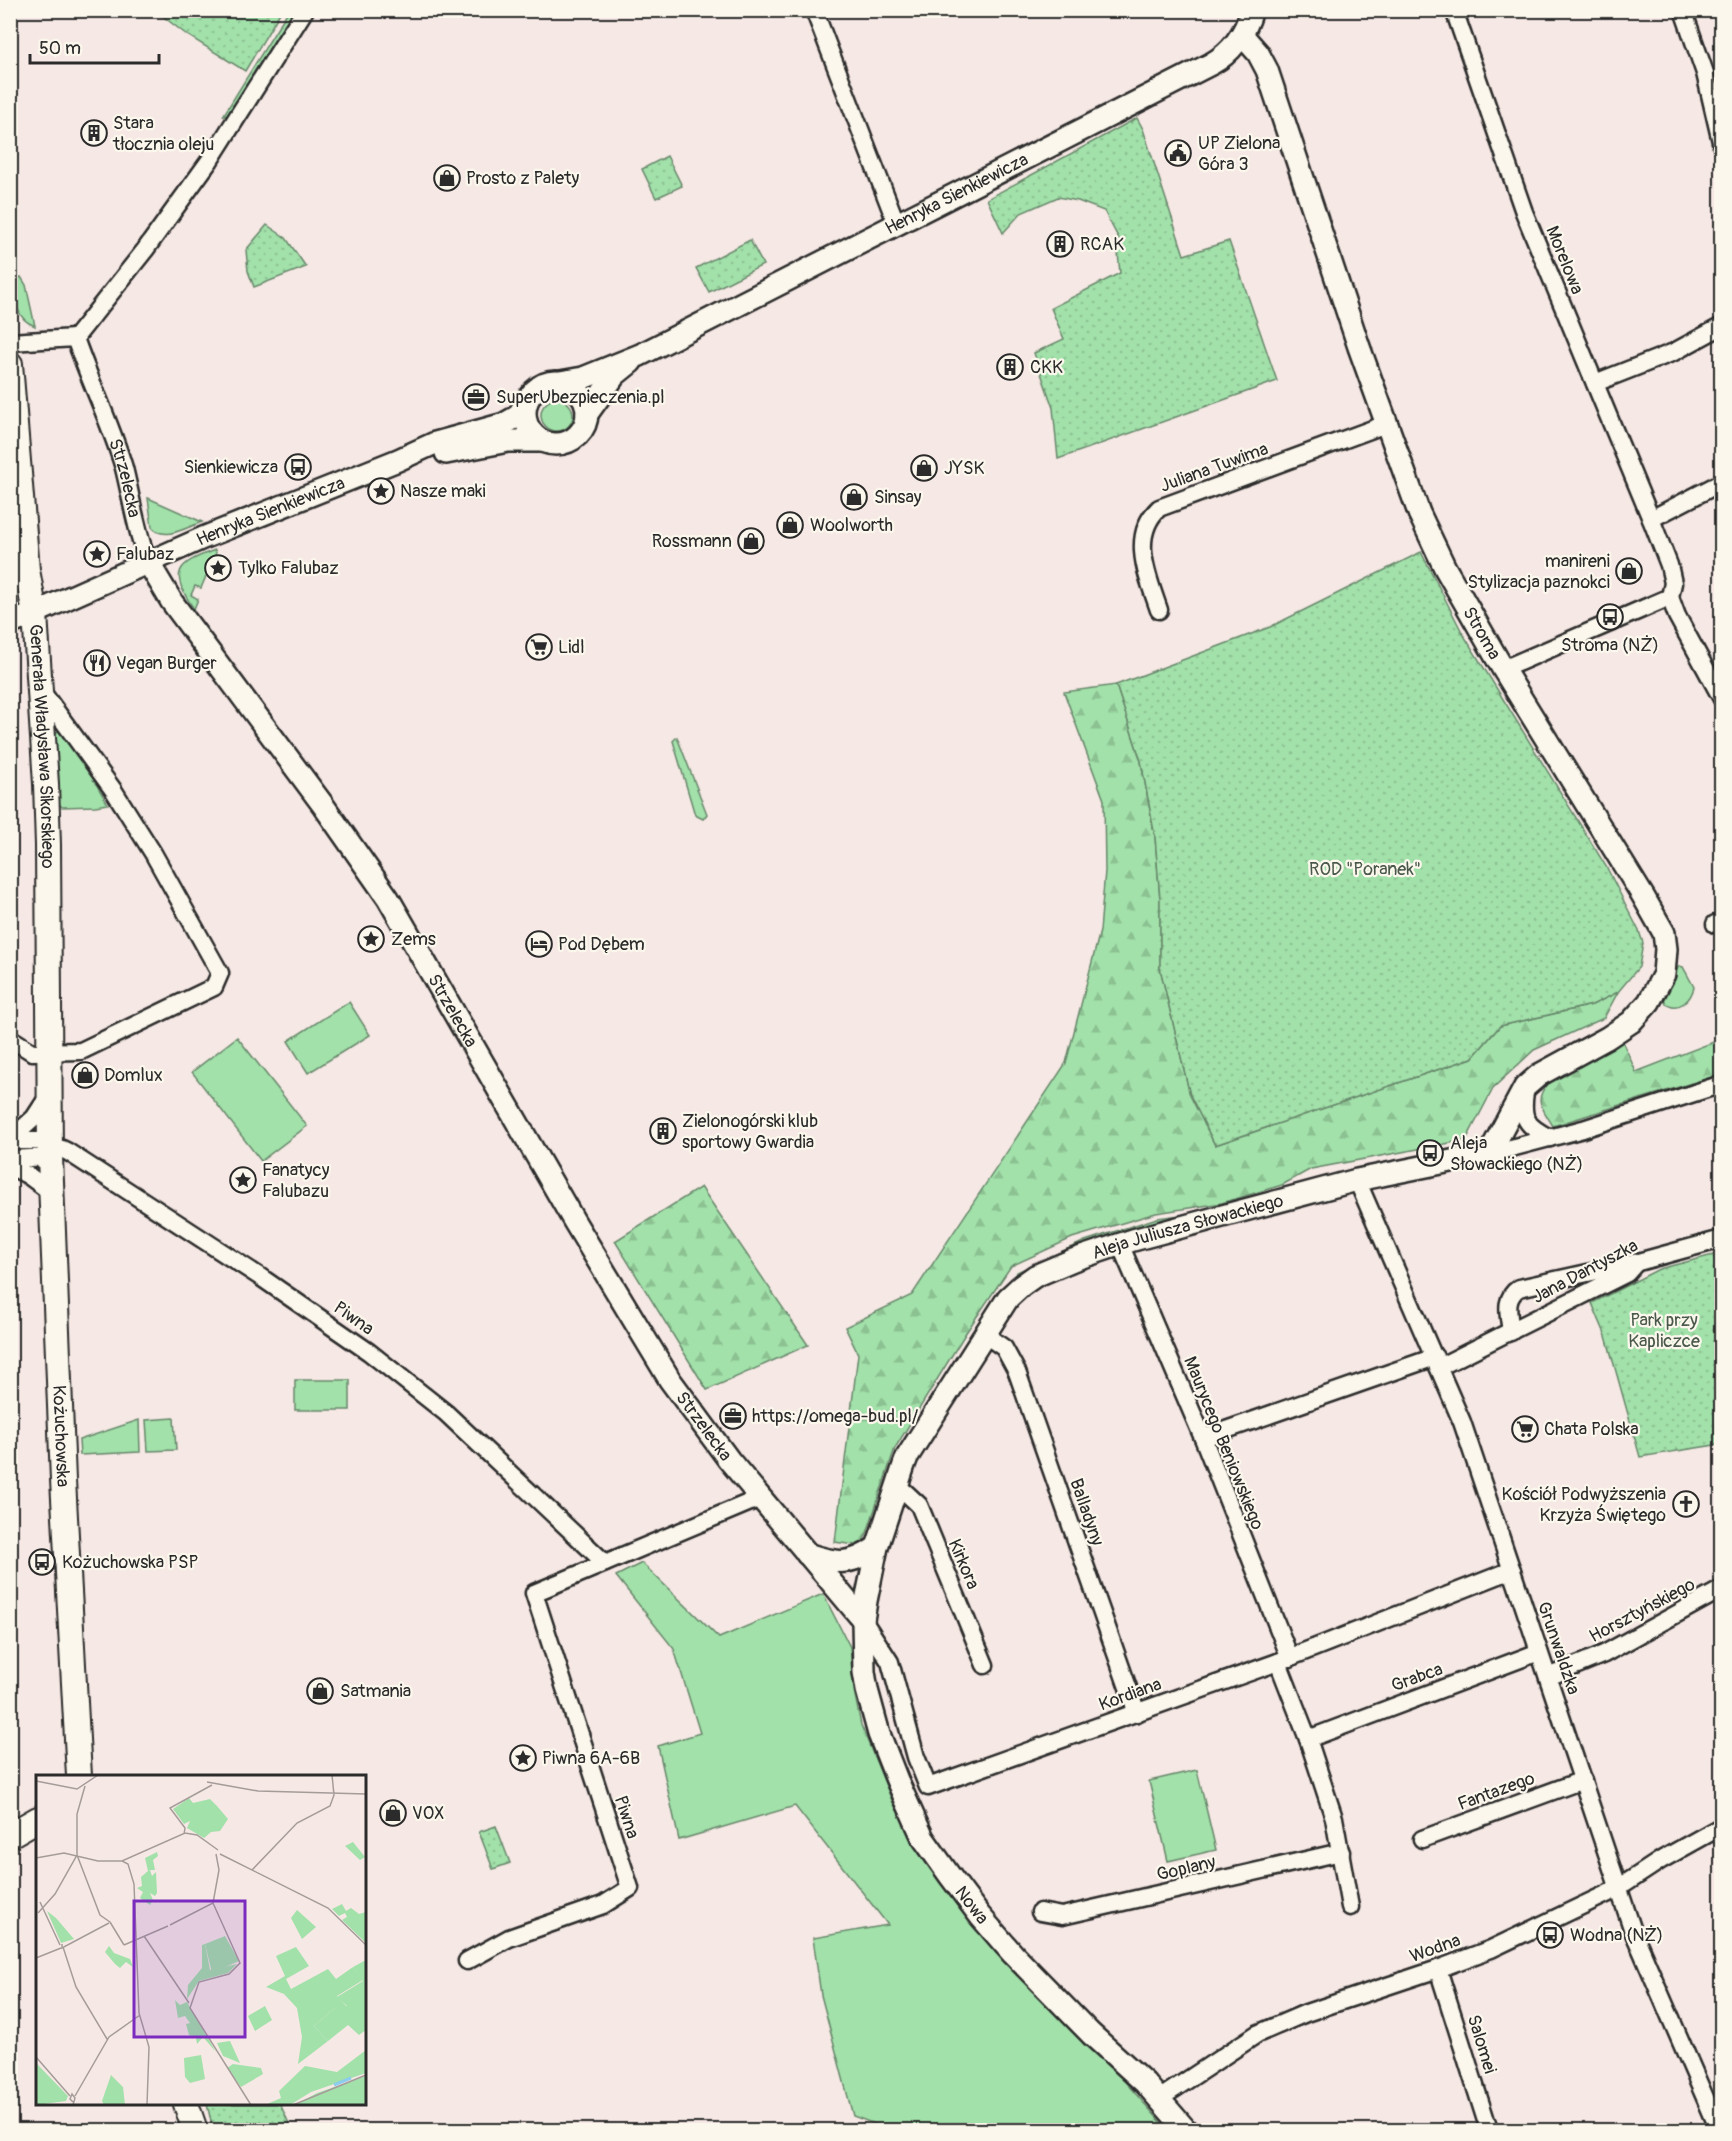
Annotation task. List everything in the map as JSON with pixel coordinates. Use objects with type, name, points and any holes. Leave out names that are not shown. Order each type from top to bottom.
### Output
[{"type":"main road","name":"Generała Władysława Sikorskiego","points":[[10,364],[27,570],[35,614],[40,689],[48,845],[49,1094]]},
{"type":"main road","name":"Kożuchowska","points":[[49,1094],[63,1464],[79,1775]]},
{"type":"main road","points":[[10,1835],[36,1820]]},
{"type":"main road","points":[[187,2105],[195,2130]]},
{"type":"street","points":[[10,342],[75,338],[145,250],[210,160],[305,10]]},
{"type":"street","points":[[814,10],[897,225]]},
{"type":"street","name":"Henryka Sienkiewicza","points":[[560,382],[583,378],[640,355],[1211,64],[1230,50],[1242,35],[1252,10]]},
{"type":"street","name":"Morelowa","points":[[1454,10],[1524,212],[1669,565],[1673,583],[1670,597],[1677,616],[1722,699]]},
{"type":"street","points":[[1683,10],[1702,65],[1722,146]]},
{"type":"street","name":"Stroma","points":[[1242,35],[1258,53],[1267,70],[1386,424],[1419,513],[1434,546],[1503,669],[1664,933],[1666,949],[1664,974],[1649,1002],[1631,1022],[1607,1038],[1539,1075],[1525,1087],[1494,1145],[1496,1152]]},
{"type":"street","points":[[1594,383],[1674,352],[1722,326]]},
{"type":"street","name":"Strzelecka","points":[[75,338],[124,468],[136,528],[148,562],[177,609],[319,799],[388,898],[641,1334],[670,1380],[760,1498],[863,1620]]},
{"type":"street","name":"Henryka Sienkiewicza","points":[[587,414],[615,375],[640,355]]},
{"type":"street","points":[[560,382],[576,390],[586,405],[587,414],[585,425],[575,438],[560,444],[541,441],[528,428],[525,410],[527,401],[537,388],[544,384],[560,382]]},
{"type":"street","name":"Henryka Sienkiewicza","points":[[10,624],[148,562],[435,443],[504,424],[518,416],[527,401]]},
{"type":"street","name":"Juliana Tuwima","points":[[1159,610],[1142,550],[1143,533],[1150,516],[1159,508],[1386,424]]},
{"type":"street","name":"Henryka Sienkiewicza","points":[[398,460],[508,441],[541,441]]},
{"type":"street","points":[[1651,519],[1722,482]]},
{"type":"street","points":[[1503,669],[1670,597]]},
{"type":"street","points":[[10,1038],[32,1052],[81,1052],[214,987],[220,973],[120,799],[40,689]]},
{"type":"street","name":"Aleja Juliusza Słowackiego","points":[[863,1620],[877,1547],[907,1457],[1008,1298],[1029,1279],[1073,1260],[1120,1244],[1245,1208],[1357,1180],[1496,1152],[1550,1138],[1722,1084]]},
{"type":"street","points":[[1525,1087],[1522,1111],[1527,1122],[1536,1131],[1550,1138]]},
{"type":"street","points":[[10,1141],[34,1118],[49,1094]]},
{"type":"street","points":[[10,1141],[50,1149]]},
{"type":"street","points":[[10,1159],[50,1149]]},
{"type":"street","name":"Piwna","points":[[50,1149],[62,1149],[68,1152],[262,1278],[369,1352],[446,1413],[605,1563]]},
{"type":"street","points":[[10,1166],[29,1176],[52,1193]]},
{"type":"street","name":"Grunwaldzka","points":[[1357,1180],[1462,1422],[1583,1780],[1617,1889],[1637,1944],[1719,2130]]},
{"type":"street","name":"Jana Dantyszka","points":[[1203,1438],[1437,1362],[1511,1332],[1627,1273],[1638,1262],[1722,1239]]},
{"type":"street","name":"Maurycego Beniowskiego","points":[[1120,1244],[1203,1438],[1284,1660],[1334,1818],[1350,1907]]},
{"type":"street","points":[[1511,1332],[1508,1305],[1511,1294],[1519,1288],[1638,1262]]},
{"type":"street","name":"Balladyny","points":[[984,1334],[1004,1348],[1017,1372],[1137,1713]]},
{"type":"street","name":"Kirkora","points":[[896,1488],[905,1492],[919,1505],[985,1665]]},
{"type":"street","name":"Piwna","points":[[467,1961],[509,1938],[603,1905],[630,1888],[534,1593],[760,1498]]},
{"type":"street","points":[[806,1553],[832,1562],[850,1562],[877,1547]]},
{"type":"street","name":"Kordiana","points":[[863,1620],[890,1662],[916,1756],[928,1787],[1284,1660],[1512,1570]]},
{"type":"street","name":"Horsztyńskiego","points":[[1548,1677],[1604,1654],[1722,1589]]},
{"type":"street","name":"Nowa","points":[[863,1620],[864,1672],[876,1726],[923,1838],[980,1916],[1013,1954],[1091,2034],[1144,2083],[1186,2130]]},
{"type":"street","name":"Grabca","points":[[1308,1739],[1539,1652]]},
{"type":"street","name":"Fantazego","points":[[1422,1839],[1583,1780]]},
{"type":"street","name":"Wodna","points":[[1159,2099],[1257,2034],[1306,2013],[1491,1949],[1617,1889],[1660,1860],[1722,1826]]},
{"type":"street","name":"Goplany","points":[[1040,1912],[1062,1916],[1341,1852]]},
{"type":"street","name":"Salomei","points":[[1438,1969],[1489,2130]]},
{"type":"green space","points":[[156,11],[281,11],[245,71],[187,35]]},
{"type":"green space","points":[[288,11],[297,11],[230,116],[223,116]]},
{"type":"green space","points":[[1137,118],[1143,129],[1184,255],[1229,241],[1277,381],[1058,459],[1053,408],[1034,353],[1064,339],[1051,308],[1120,273],[1119,239],[1104,211],[1078,201],[1058,197],[1021,213],[1003,233],[987,199]]},
{"type":"green space","points":[[667,156],[682,186],[656,198],[642,169]]},
{"type":"green space","points":[[267,225],[286,238],[306,267],[254,287],[248,271],[246,250]]},
{"type":"green space","points":[[750,240],[763,265],[709,292],[696,268]]},
{"type":"green space","points":[[21,277],[26,285],[35,326],[23,318],[17,307],[16,279]]},
{"type":"green space","points":[[557,399],[569,403],[573,415],[569,427],[557,431],[545,427],[541,415],[545,403]]},
{"type":"green space","points":[[148,498],[202,522],[176,532],[157,531],[152,527]]},
{"type":"green space","points":[[215,550],[216,553],[201,588],[195,586],[191,595],[198,599],[194,609],[181,586],[180,571],[192,560]]},
{"type":"green space","name":"ROD \"Poranek\"","points":[[1421,552],[1463,634],[1607,868],[1643,943],[1639,967],[1618,992],[1592,1005],[1500,1026],[1472,1058],[1215,1145],[1190,1095],[1160,968],[1160,899],[1155,837],[1141,761],[1116,685],[1270,627]]},
{"type":"green space","points":[[1116,685],[1141,761],[1155,837],[1160,899],[1160,968],[1190,1095],[1215,1145],[1472,1058],[1500,1026],[1592,1005],[1618,992],[1604,1018],[1534,1050],[1494,1087],[1466,1140],[1311,1169],[1282,1185],[1222,1203],[1156,1213],[1072,1238],[1011,1266],[965,1334],[895,1448],[861,1546],[835,1542],[858,1354],[845,1327],[912,1295],[1066,1063],[1100,931],[1105,871],[1104,800],[1064,692]]},
{"type":"green space","points":[[60,730],[85,765],[108,804],[62,807],[59,804],[55,733]]},
{"type":"green space","points":[[677,737],[707,814],[703,819],[695,815],[673,741]]},
{"type":"green space","points":[[1679,966],[1683,967],[1694,987],[1688,1000],[1680,1005],[1671,1006],[1666,1004],[1663,996]]},
{"type":"green space","points":[[349,1002],[370,1035],[308,1073],[288,1041]]},
{"type":"green space","points":[[237,1037],[307,1126],[261,1161],[192,1072]]},
{"type":"green space","points":[[1721,1039],[1721,1074],[1553,1126],[1542,1108],[1541,1093],[1550,1081],[1622,1040],[1636,1072]]},
{"type":"green space","points":[[701,1187],[808,1345],[707,1390],[615,1241]]},
{"type":"green space","points":[[1205,1212],[1015,1277],[1017,1272],[1085,1241],[1157,1218]]},
{"type":"green space","name":"Park przy Kapliczce","points":[[1721,1253],[1721,1444],[1640,1457],[1606,1336],[1592,1303],[1659,1269]]},
{"type":"green space","points":[[295,1380],[350,1380],[350,1410],[295,1410]]},
{"type":"green space","points":[[174,1418],[176,1450],[148,1451],[146,1420]]},
{"type":"green space","points":[[139,1420],[140,1452],[80,1455],[79,1440]]},
{"type":"green space","points":[[642,1563],[719,1638],[823,1594],[850,1647],[854,1691],[861,1725],[893,1803],[916,1845],[965,1915],[995,1952],[1118,2074],[1168,2130],[891,2130],[853,2116],[821,1995],[813,1938],[888,1925],[795,1806],[679,1840],[658,1746],[700,1733],[674,1649],[616,1576]]},
{"type":"green space","points":[[1197,1770],[1216,1850],[1168,1861],[1149,1781]]},
{"type":"green space","points":[[496,1826],[510,1863],[493,1869],[479,1832]]},
{"type":"green space","points":[[207,2105],[280,2105],[292,2130],[213,2130]]},
{"type":"place","name":"Stara tłocznia oleju","points":[[94,133]]},
{"type":"place","name":"UP Zielona Góra 3","points":[[1178,153]]},
{"type":"place","name":"Prosto z Palety","points":[[447,178]]},
{"type":"place","name":"RCAK","points":[[1060,244]]},
{"type":"place","name":"CKK","points":[[1010,367]]},
{"type":"place","name":"SuperUbezpieczenia.pl","points":[[476,397]]},
{"type":"place","name":"Sienkiewicza","points":[[298,467]]},
{"type":"place","name":"JYSK","points":[[924,468]]},
{"type":"place","name":"Nasze maki","points":[[381,491]]},
{"type":"place","name":"Sinsay","points":[[854,497]]},
{"type":"place","name":"Woolworth","points":[[790,525]]},
{"type":"place","name":"Rossmann","points":[[751,541]]},
{"type":"place","name":"Falubaz","points":[[97,554]]},
{"type":"place","name":"Tylko Falubaz","points":[[218,568]]},
{"type":"place","name":"manireni Stylizacja paznokci","points":[[1629,571]]},
{"type":"place","name":"Stroma (NŻ)","points":[[1610,617]]},
{"type":"place","name":"Lidl","points":[[539,647]]},
{"type":"place","name":"Vegan Burger","points":[[97,663]]},
{"type":"place","name":"Zems","points":[[371,939]]},
{"type":"place","name":"Pod Dębem","points":[[539,944]]},
{"type":"place","name":"Domlux","points":[[85,1075]]},
{"type":"place","name":"Zielonogórski klub sportowy Gwardia","points":[[663,1131]]},
{"type":"place","name":"Aleja Słowackiego (NŻ)","points":[[1430,1153]]},
{"type":"place","name":"Fanatycy Falubazu","points":[[243,1180]]},
{"type":"place","name":"https://omega-bud.pl/","points":[[733,1416]]},
{"type":"place","name":"Chata Polska","points":[[1525,1429]]},
{"type":"place","name":"Kościół Podwyższenia Krzyża Świętego","points":[[1686,1504]]},
{"type":"place","name":"Kożuchowska PSP","points":[[42,1562]]},
{"type":"place","name":"Satmania","points":[[320,1691]]},
{"type":"place","name":"Piwna 6A-6B","points":[[523,1758]]},
{"type":"place","name":"VOX","points":[[393,1813]]},
{"type":"place","name":"Wodna (NŻ)","points":[[1550,1935]]}]
